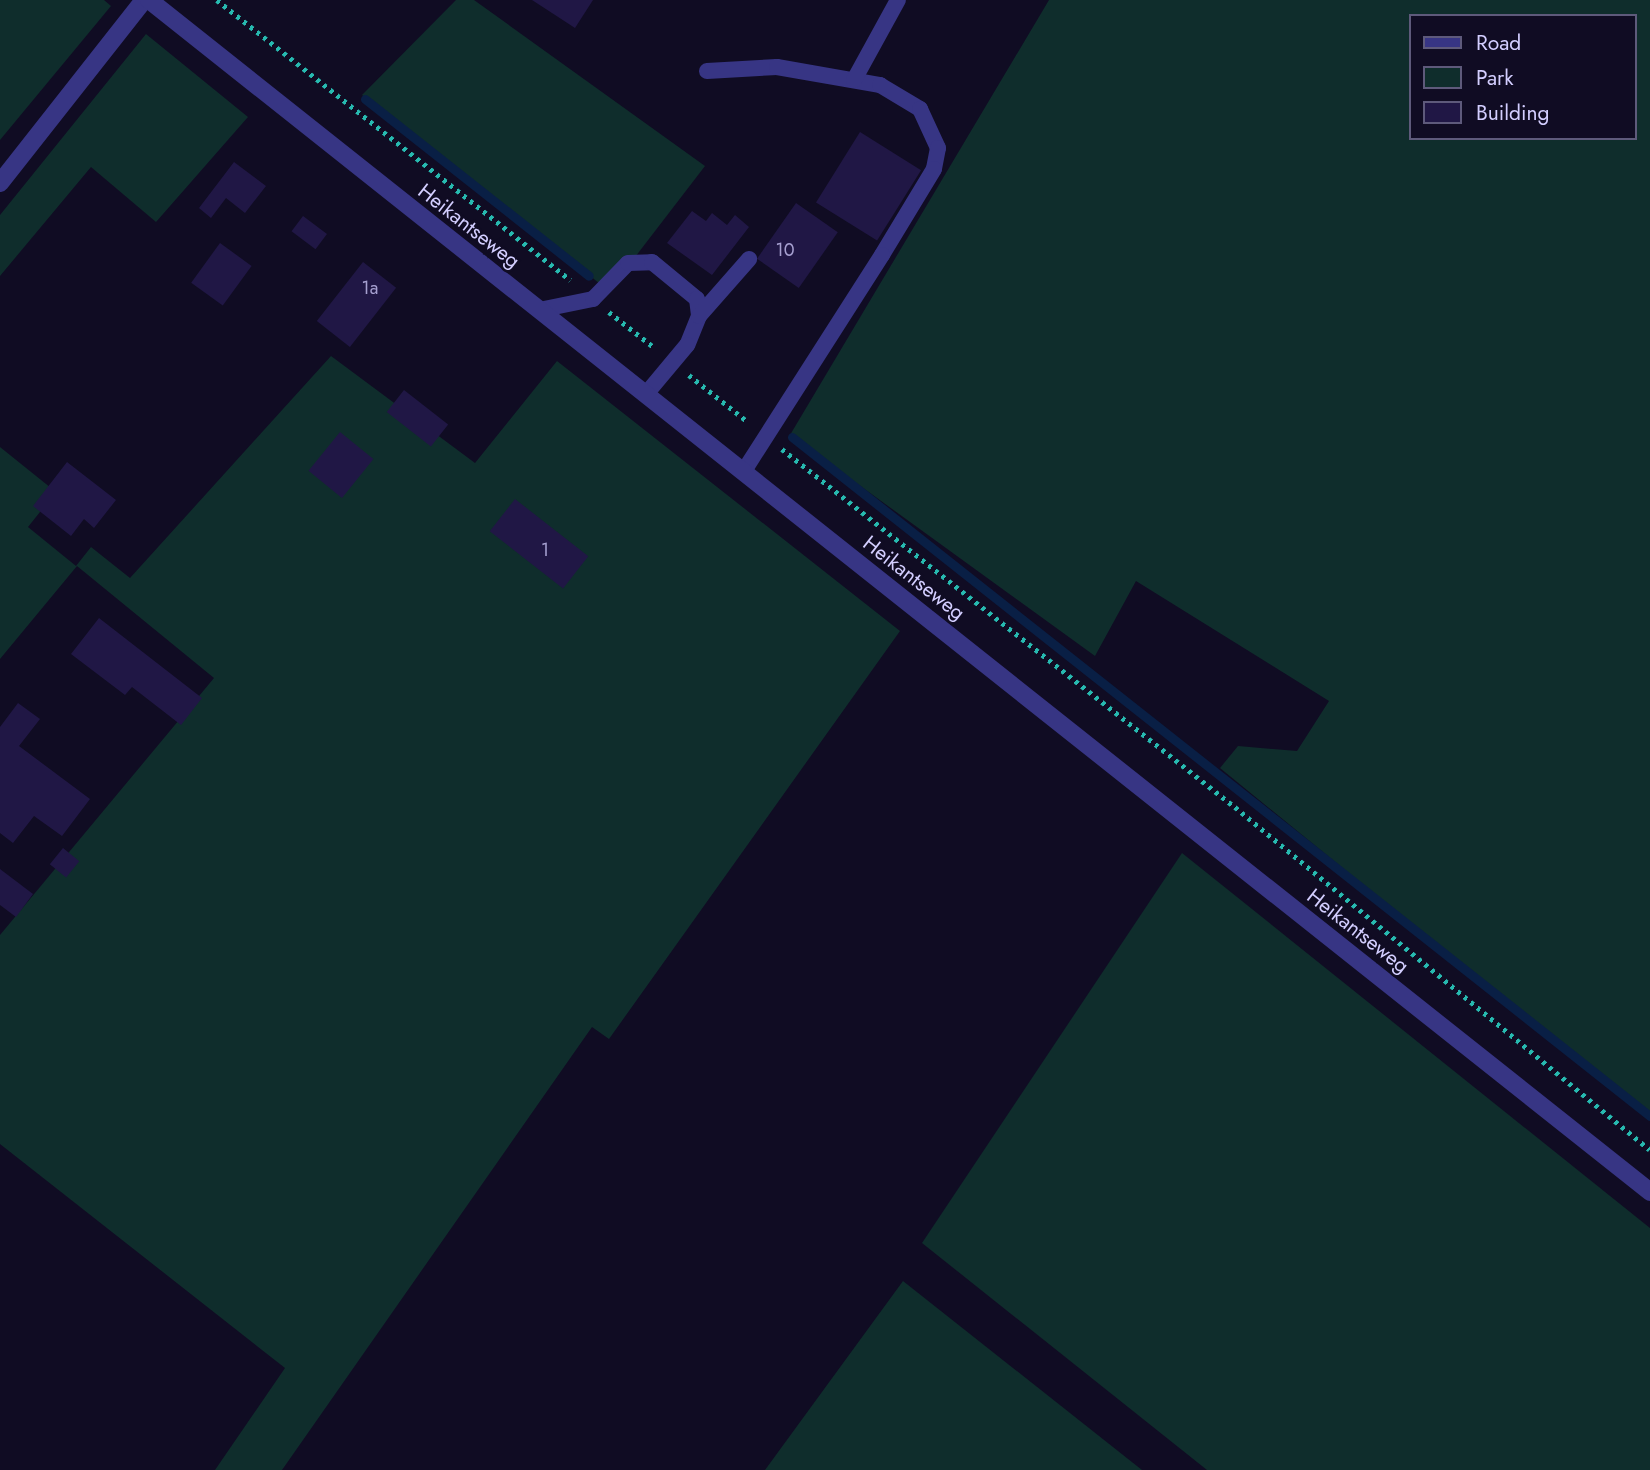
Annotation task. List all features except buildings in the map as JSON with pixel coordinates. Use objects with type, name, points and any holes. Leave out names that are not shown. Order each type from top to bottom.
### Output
[{"type":"street","points":[[0,183],[146,0]]},
{"type":"street","name":"Heikantseweg","points":[[146,0],[1650,1192]]},
{"type":"lane","points":[[855,80],[898,0]]},
{"type":"lane","points":[[707,71],[777,67],[880,85],[920,109],[938,148],[934,169],[768,438],[743,471]]},
{"type":"lane","points":[[539,310],[593,299],[628,263],[644,258],[696,299],[699,316]]},
{"type":"lane","points":[[646,394],[673,362],[699,316],[749,258]]},
{"type":"path","name":"Heikantseweg","points":[[217,0],[1235,807],[1650,1150]]},
{"type":"green space","points":[[0,0],[104,0],[111,6],[0,140]]},
{"type":"green space","points":[[456,0],[474,0],[705,166],[609,291],[362,95]]},
{"type":"green space","points":[[1049,0],[1650,0],[1650,1119],[1220,768],[1238,746],[1297,751],[1329,701],[1136,581],[1095,656],[790,435]]},
{"type":"green space","points":[[146,34],[248,117],[156,222],[91,167],[0,276],[0,215]]},
{"type":"green space","points":[[331,356],[475,463],[557,361],[900,631],[609,1039],[592,1027],[282,1470],[215,1470],[285,1368],[0,1144],[0,935],[214,678],[77,566],[0,659],[0,447],[56,492],[28,527],[76,566],[91,547],[130,578]]},
{"type":"green space","points":[[1182,853],[1650,1228],[1650,1470],[1207,1470],[922,1243]]},
{"type":"green space","points":[[903,1281],[1142,1470],[765,1470]]},
{"type":"waterway","points":[[365,99],[589,276]]},
{"type":"waterway","points":[[792,437],[1650,1116]]}]
